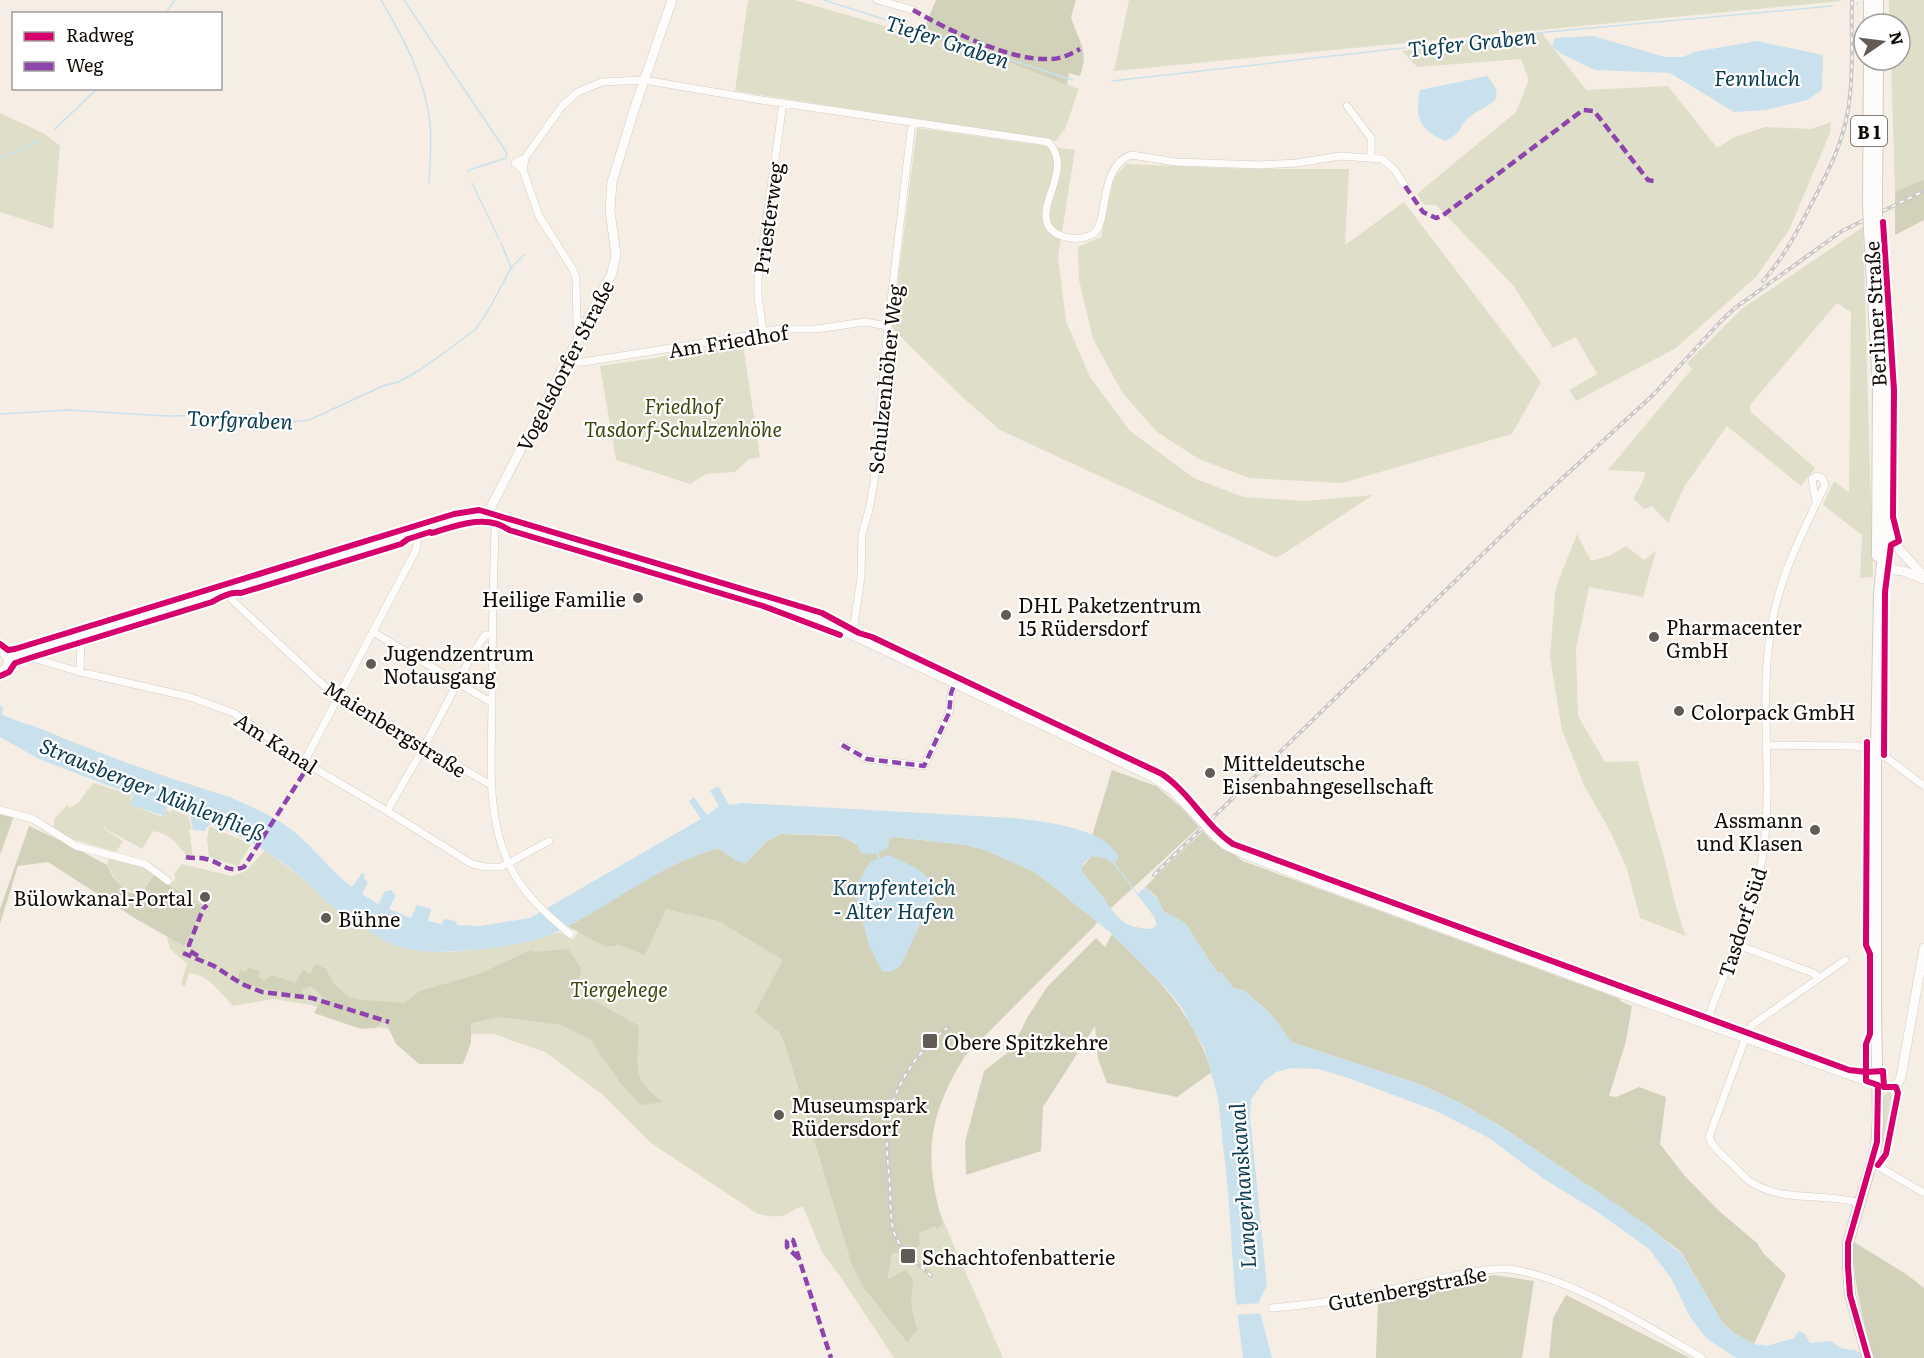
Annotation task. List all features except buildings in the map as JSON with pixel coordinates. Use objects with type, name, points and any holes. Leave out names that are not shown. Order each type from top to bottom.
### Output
[{"type":"main road","name":"Vogelsdorfer Straße","points":[[488,518],[492,505],[612,273],[616,255],[610,213],[612,182],[672,0]]},
{"type":"main road","name":"Berliner Straße","points":[[1869,72],[1878,385],[1877,556],[1881,568]]},
{"type":"main road","name":"Berliner Straße","points":[[1873,200],[1878,72]]},
{"type":"main road","name":"Berliner Straße","points":[[1868,1358],[1851,1295],[1848,1243],[1874,1164],[1877,1142],[1876,746],[1881,568],[1886,524],[1887,390],[1873,228]]},
{"type":"main road","points":[[8,658],[415,531],[467,517],[488,518],[761,600],[813,618],[1159,780],[1172,790],[1216,837],[1233,849],[1647,1003],[1878,1085],[1896,1087],[1901,1077],[1924,948]]},
{"type":"main road","points":[[1886,524],[1895,545],[1924,578]]},
{"type":"main road","points":[[1881,568],[1903,570],[1924,578]]},
{"type":"main road","points":[[0,651],[8,658],[7,668],[0,672]]},
{"type":"street","points":[[877,0],[913,10]]},
{"type":"street","points":[[582,332],[578,330],[577,325],[576,277],[539,216],[523,170],[515,163],[525,158],[562,105],[578,92],[602,82],[644,80],[1048,142],[1056,153],[1058,166],[1046,214],[1047,223],[1056,234],[1070,238],[1080,239],[1098,229],[1107,183],[1113,171],[1125,157],[1131,155],[1176,162],[1260,165],[1297,163],[1340,156],[1382,159],[1394,169],[1406,186]]},
{"type":"street","name":"Priesterweg","points":[[764,332],[758,297],[758,279],[783,103]]},
{"type":"street","points":[[1347,106],[1371,138],[1371,158]]},
{"type":"street","name":"Schulzenhöher Weg","points":[[851,634],[861,577],[862,534],[874,482],[888,326],[912,122]]},
{"type":"street","name":"Am Friedhof","points":[[567,362],[583,362],[784,329],[816,329],[865,322],[888,326]]},
{"type":"street","name":"Tasdorf Süd","points":[[1706,1024],[1754,891],[1762,861],[1765,833],[1767,664],[1776,600],[1789,561],[1816,502]]},
{"type":"street","points":[[498,520],[495,531],[492,634],[491,785],[497,833],[508,863],[530,897],[570,933]]},
{"type":"street","points":[[304,762],[416,550],[418,539],[415,531]]},
{"type":"street","name":"Maienbergstraße","points":[[228,590],[231,599],[333,694],[491,785]]},
{"type":"street","points":[[373,632],[492,701]]},
{"type":"street","points":[[387,811],[459,683],[473,653],[485,635],[492,634]]},
{"type":"street","points":[[80,672],[81,636]]},
{"type":"street","name":"Am Kanal","points":[[29,652],[36,659],[80,672],[190,697],[234,713],[304,762],[472,864],[501,867],[508,863]]},
{"type":"street","points":[[842,745],[867,759],[924,766],[949,713],[951,693],[955,683]]},
{"type":"street","points":[[1766,745],[1876,746]]},
{"type":"street","points":[[1887,758],[1924,786]]},
{"type":"street","points":[[0,810],[33,819],[76,846],[145,864],[168,880]]},
{"type":"street","points":[[508,863],[549,841]]},
{"type":"street","points":[[1735,944],[1813,973],[1818,978]]},
{"type":"street","points":[[1845,960],[1752,1024],[1710,1132],[1709,1140],[1749,1181],[1763,1189],[1788,1194],[1832,1197],[1860,1203]]},
{"type":"street","points":[[1896,1087],[1897,1101],[1886,1154],[1874,1164],[1924,1193]]},
{"type":"street","name":"Gutenbergstraße","points":[[1272,1308],[1320,1304],[1480,1271],[1509,1269],[1555,1282],[1600,1301],[1702,1358]]},
{"type":"green space","points":[[748,0],[795,0],[1003,60],[1079,89],[1065,129],[1056,141],[735,91]]},
{"type":"green space","points":[[936,0],[1076,0],[1071,17],[1083,52],[1083,67],[1080,76],[1069,73],[1067,85],[1003,60],[921,36]]},
{"type":"green space","points":[[1129,0],[1841,0],[1841,1],[1114,71]]},
{"type":"green space","points":[[1889,0],[1924,0],[1924,179],[1895,192],[1891,72],[1912,72],[1912,12],[1889,12]]},
{"type":"green space","points":[[1542,33],[1586,90],[1668,86],[1717,148],[1735,137],[1765,127],[1812,129],[1831,122],[1830,133],[1789,230],[1756,277],[1676,348],[1576,401],[1569,390],[1597,374],[1576,337],[1553,348],[1513,285],[1436,205],[1424,205],[1417,194],[1516,112],[1529,80],[1521,59],[1417,67],[1402,51]]},
{"type":"green space","points":[[0,113],[45,134],[60,146],[53,229],[0,212]]},
{"type":"green space","points":[[917,128],[1075,150],[1058,257],[1066,321],[1090,377],[1130,431],[1194,478],[1243,497],[1304,501],[1373,495],[1277,558],[1000,430],[959,394],[892,328]]},
{"type":"green space","points":[[1126,164],[1248,169],[1349,169],[1345,245],[1404,202],[1541,382],[1512,434],[1342,483],[1249,478],[1199,459],[1157,432],[1122,392],[1093,339],[1079,280],[1078,247],[1101,237],[1114,178]]},
{"type":"green space","points":[[1924,179],[1924,220],[1895,235],[1895,192]]},
{"type":"green space","points":[[1863,227],[1873,577],[1860,578],[1862,535],[1823,505],[1834,481],[1849,493],[1851,312],[1837,303],[1750,405],[1751,412],[1815,468],[1801,486],[1727,426],[1684,487],[1668,523],[1652,506],[1644,509],[1633,498],[1646,472],[1608,470],[1692,369],[1687,363],[1743,308]]},
{"type":"green space","name":"Friedhof Tasdorf-Schulzenhöhe","points":[[743,345],[760,457],[749,459],[735,472],[706,474],[690,484],[616,460],[600,366]]},
{"type":"green space","points":[[1577,534],[1591,561],[1611,555],[1626,546],[1644,560],[1656,551],[1643,597],[1589,587],[1576,649],[1578,716],[1605,762],[1638,761],[1675,903],[1686,936],[1640,918],[1627,869],[1611,833],[1584,785],[1562,730],[1550,657],[1555,594]]},
{"type":"green space","points":[[1112,770],[1156,786],[1182,808],[1199,827],[1110,909],[1082,872],[1082,867],[1092,856],[1105,858],[1113,863],[1104,842],[1092,836]]},
{"type":"green space","points":[[93,783],[132,795],[130,805],[163,817],[166,810],[171,812],[172,809],[188,816],[192,830],[189,830],[193,856],[187,856],[169,837],[153,831],[142,849],[104,828],[105,825],[103,828],[123,841],[116,852],[72,839],[54,827],[54,819],[68,804],[69,808],[78,803]]},
{"type":"green space","points":[[0,815],[14,816],[0,855]]},
{"type":"green space","points":[[29,826],[107,865],[113,877],[128,892],[140,895],[154,875],[203,907],[184,946],[136,919],[48,862],[18,866],[0,924],[0,909]]},
{"type":"green space","points":[[209,826],[251,844],[238,866],[209,857],[207,840]]},
{"type":"green space","points":[[1203,831],[1212,841],[1215,840],[1243,861],[1620,999],[1632,1006],[1626,1041],[1609,1096],[1616,1097],[1639,1087],[1666,1097],[1660,1144],[1684,1175],[1719,1211],[1757,1243],[1763,1253],[1786,1275],[1754,1344],[1734,1333],[1722,1322],[1681,1252],[1642,1222],[1499,1125],[1458,1102],[1419,1084],[1291,1042],[1270,1013],[1243,990],[1233,988],[1221,972],[1218,974],[1185,923],[1163,911],[1157,897],[1145,887]]},
{"type":"green space","points":[[781,834],[840,836],[877,854],[878,859],[866,869],[859,882],[856,897],[869,945],[882,971],[887,972],[901,965],[933,897],[933,888],[923,874],[916,869],[880,859],[878,853],[890,838],[966,845],[985,850],[1035,872],[1098,922],[965,1056],[943,1098],[933,1137],[931,1157],[943,1224],[937,1229],[935,1226],[919,1233],[920,1244],[912,1253],[892,1253],[887,1280],[905,1270],[913,1279],[911,1304],[917,1330],[907,1342],[864,1288],[852,1265],[785,1044],[780,1033],[755,1012],[783,960],[719,921],[666,909],[645,955],[619,945],[606,947],[567,926],[640,882],[678,863],[718,848],[735,860],[746,863],[767,841]]},
{"type":"green space","name":"Museumspark Rüdersdorf","points":[[265,850],[312,886],[324,899],[412,950],[449,952],[483,949],[523,943],[559,932],[573,940],[579,930],[713,873],[1034,885],[1095,926],[961,1058],[945,1085],[930,1134],[931,1177],[936,1204],[1003,1358],[894,1358],[823,1254],[803,1207],[781,1216],[758,1214],[651,1143],[603,1095],[545,1052],[494,1034],[429,1035],[370,1026],[311,1005],[273,999],[233,1006],[219,990],[196,974],[189,973],[185,987],[181,984],[187,964],[170,949],[167,938],[200,906],[170,885],[175,879],[174,874],[182,864],[232,876],[246,871]]},
{"type":"green space","points":[[109,858],[138,864],[154,875],[140,894],[134,892],[124,887],[113,875],[107,864]]},
{"type":"green space","points":[[1112,934],[1159,981],[1183,1012],[1203,1049],[1212,1072],[1177,1097],[1107,1083],[1098,1059],[1095,1026],[1043,1107],[1041,1151],[966,1175],[965,1142],[984,1071],[1012,1049],[1027,1018],[1047,987],[1096,938],[1105,947]]},
{"type":"green space","points":[[568,949],[581,968],[577,991],[639,1026],[637,1057],[641,1079],[648,1090],[663,1102],[641,1105],[621,1084],[590,1039],[562,1025],[500,1017],[471,1023],[471,1043],[463,1064],[419,1064],[396,1044],[387,1025],[382,1022],[376,1028],[361,1029],[314,1013],[319,1004],[327,1000],[310,986],[302,990],[303,995],[260,988],[238,979],[240,970],[246,972],[248,967],[260,972],[258,977],[264,981],[272,975],[295,983],[303,970],[310,974],[315,964],[326,969],[333,983],[349,997],[404,1003],[420,991],[479,974],[531,950],[535,952]]},
{"type":"green space","points":[[1890,1092],[1892,1102],[1884,1147],[1879,1159],[1883,1098],[1886,1093]]},
{"type":"green space","points":[[1854,1242],[1906,1274],[1924,1288],[1924,1358],[1872,1358],[1857,1286]]},
{"type":"green space","points":[[1494,1275],[1534,1281],[1522,1358],[1376,1358],[1378,1299]]},
{"type":"green space","points":[[1566,1295],[1690,1358],[1549,1358],[1553,1318]]},
{"type":"water","name":"Fennluch","points":[[1593,36],[1665,57],[1683,57],[1694,52],[1757,41],[1823,55],[1822,90],[1807,100],[1766,110],[1734,112],[1670,73],[1595,70],[1560,53],[1552,46],[1555,38]]},
{"type":"water","points":[[1487,76],[1494,85],[1496,98],[1468,118],[1455,136],[1445,141],[1424,127],[1418,108],[1420,90]]},
{"type":"water","points":[[0,705],[4,708],[1,714],[12,719],[136,766],[230,797],[270,816],[292,830],[352,887],[362,873],[365,875],[364,879],[368,882],[362,894],[378,904],[385,891],[391,890],[396,895],[389,909],[411,918],[417,905],[431,909],[428,921],[442,924],[444,919],[456,921],[457,925],[480,926],[530,918],[701,819],[689,801],[694,797],[707,815],[719,806],[710,791],[718,786],[729,805],[742,803],[1012,818],[1072,828],[1101,839],[1112,848],[1119,858],[1115,863],[1138,894],[1145,887],[1157,898],[1163,911],[1185,923],[1217,973],[1221,972],[1233,988],[1243,990],[1270,1013],[1291,1042],[1419,1084],[1499,1125],[1642,1222],[1681,1253],[1722,1322],[1734,1333],[1754,1344],[1767,1346],[1794,1338],[1799,1331],[1804,1333],[1810,1343],[1830,1341],[1843,1349],[1855,1350],[1868,1358],[1736,1358],[1706,1338],[1690,1317],[1671,1278],[1649,1249],[1596,1211],[1544,1179],[1489,1138],[1436,1111],[1351,1079],[1319,1069],[1292,1068],[1276,1072],[1264,1081],[1251,1100],[1250,1117],[1267,1285],[1258,1304],[1272,1358],[1243,1358],[1218,1098],[1204,1048],[1182,1008],[1167,989],[1112,934],[1035,872],[985,850],[966,845],[895,837],[890,838],[888,848],[878,853],[880,858],[888,855],[919,870],[933,889],[933,897],[901,965],[890,972],[882,971],[869,945],[856,897],[859,882],[870,862],[878,859],[877,854],[861,853],[856,843],[836,835],[781,834],[767,841],[746,863],[735,860],[718,848],[675,865],[561,930],[537,939],[485,949],[449,952],[418,950],[389,943],[358,925],[330,905],[288,867],[264,850],[238,836],[211,824],[205,831],[193,830],[190,815],[168,806],[164,816],[130,805],[133,795],[39,759],[0,737]],"holes":[[[1092,856],[1105,858],[1113,863],[1155,918],[1156,925],[1152,929],[1135,927],[1123,921],[1113,912],[1082,872],[1083,865]]]},
{"type":"pier","points":[[1262,1303],[1264,1313],[1234,1315],[1233,1305]]},
{"type":"waterway","name":"Tiefer Graben","points":[[166,12],[175,0]]},
{"type":"waterway","points":[[381,0],[398,29],[423,90],[431,130],[429,183]]},
{"type":"waterway","points":[[404,0],[507,153],[506,158],[468,172]]},
{"type":"waterway","name":"Tiefer Graben","points":[[824,0],[1073,80]]},
{"type":"waterway","name":"Tiefer Graben","points":[[1112,81],[1536,33],[1832,6]]},
{"type":"waterway","name":"Tiefer Graben","points":[[55,129],[96,90]]},
{"type":"waterway","name":"Tiefer Graben","points":[[0,158],[40,141]]},
{"type":"waterway","points":[[472,183],[499,239]]},
{"type":"waterway","points":[[501,243],[511,267]]},
{"type":"waterway","name":"Torfgraben","points":[[0,414],[67,410],[168,416],[250,415],[291,422],[309,420],[383,386],[398,382],[420,370],[475,330],[511,268],[524,255]]},
{"type":"railway","points":[[1763,281],[1786,251],[1798,229],[1831,164],[1843,133],[1851,83],[1852,0]]},
{"type":"railway","points":[[1154,875],[1530,508],[1653,395],[1735,308],[1842,231],[1924,191]]},
{"type":"railway","points":[[931,1276],[912,1259],[894,1233],[887,1133],[898,1088],[914,1061],[947,1028]]},
{"type":"marked path","points":[[913,10],[979,43],[1016,55],[1054,59],[1080,49]]},
{"type":"marked path","points":[[1405,186],[1423,212],[1436,218],[1442,216],[1583,110],[1594,111],[1648,180],[1658,182]]},
{"type":"marked path","points":[[842,745],[867,759],[924,766],[949,713],[951,693],[955,683]]},
{"type":"marked path","points":[[186,857],[211,860],[233,869],[244,867],[309,765]]},
{"type":"marked path","points":[[198,956],[190,951],[189,945],[203,909],[207,905]]},
{"type":"marked path","points":[[183,953],[214,966],[242,984],[262,992],[312,998],[389,1022]]},
{"type":"marked path","points":[[798,1258],[787,1247],[789,1239],[793,1240],[831,1358]]},
{"type":"cycle path","points":[[1883,222],[1894,390],[1893,517],[1899,541],[1891,545],[1885,592],[1884,755]]},
{"type":"cycle path","points":[[0,644],[8,650],[15,649],[454,514],[479,510],[822,613],[859,633],[872,637],[1162,774],[1181,790],[1214,828],[1233,844],[1849,1070],[1883,1071],[1884,1087],[1896,1087],[1898,1093],[1886,1154],[1878,1165]]},
{"type":"cycle path","points":[[0,676],[9,672],[15,663],[212,602],[222,596],[241,593],[401,544],[408,539],[430,532],[471,522],[491,522],[509,530],[763,606],[840,635]]},
{"type":"cycle path","points":[[1867,742],[1866,945],[1870,954],[1870,1034],[1866,1044],[1866,1081],[1878,1085],[1877,1142],[1848,1243],[1848,1267],[1850,1295],[1868,1358]]},
{"type":"place","name":"Heilige Familie","points":[[638,598]]},
{"type":"place","name":"DHL Paketzentrum 15 Rüdersdorf","points":[[1006,615]]},
{"type":"place","name":"Pharmacenter GmbH","points":[[1654,637]]},
{"type":"place","name":"Jugendzentrum Notausgang","points":[[371,664]]},
{"type":"place","name":"Colorpack GmbH","points":[[1679,711]]},
{"type":"place","name":"Mitteldeutsche Eisenbahngesellschaft","points":[[1210,773]]},
{"type":"place","name":"Assmann und Klasen","points":[[1815,830]]},
{"type":"place","name":"Bülowkanal-Portal","points":[[205,897]]},
{"type":"place","name":"Bühne","points":[[326,918]]},
{"type":"place","name":"Obere Spitzkehre","points":[[930,1041]]},
{"type":"place","name":"Museumspark Rüdersdorf","points":[[779,1115]]},
{"type":"place","name":"Schachtofenbatterie","points":[[908,1256]]},
{"type":"water label","name":"Strausberger Mühlenfließ","points":[[153,788]]},
{"type":"water label","name":"Karpfenteich - Alter Hafen","points":[[894,897]]},
{"type":"water label","name":"Langerhanskanal","points":[[1241,1186]]},
{"type":"park label","name":"Tiergehege","points":[[619,988]]}]
